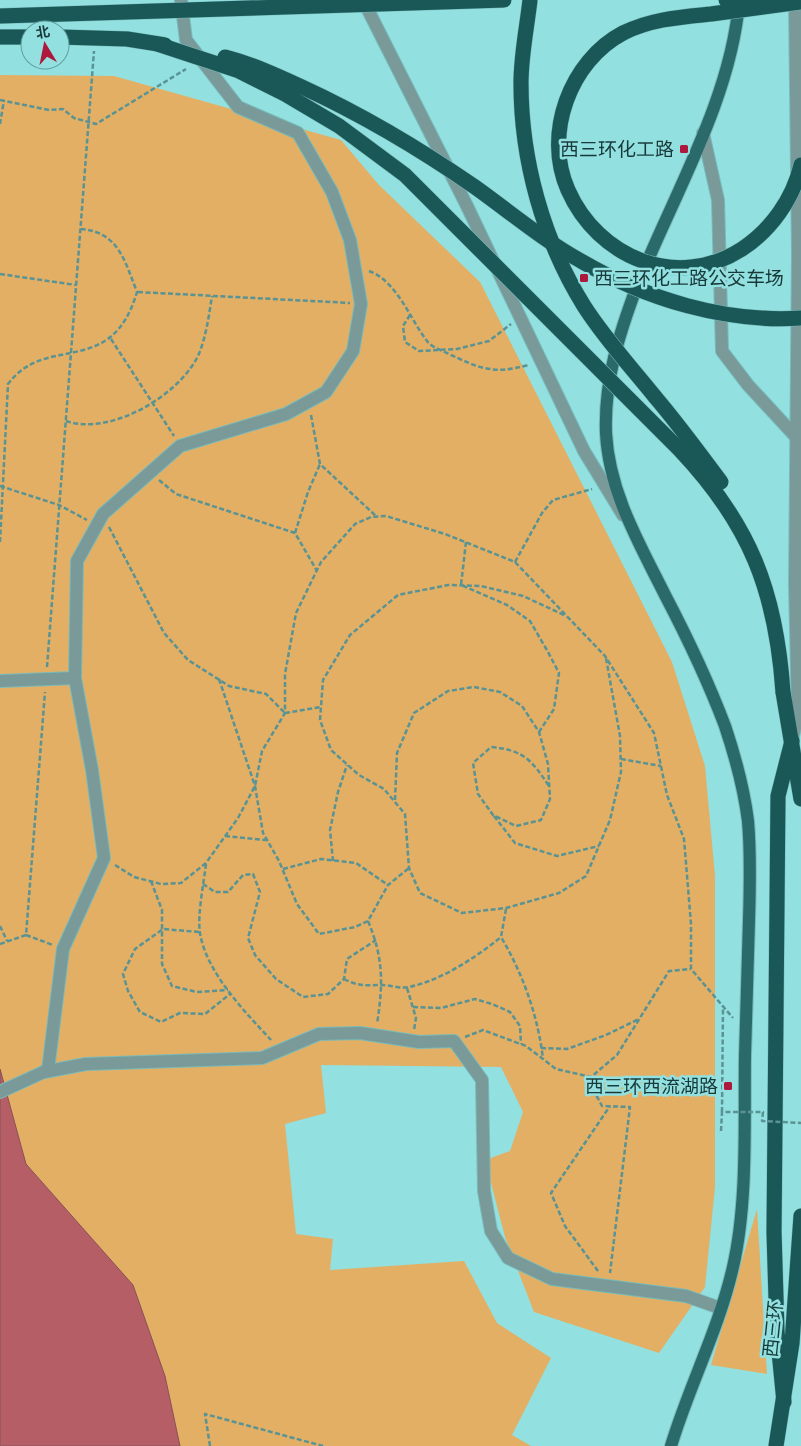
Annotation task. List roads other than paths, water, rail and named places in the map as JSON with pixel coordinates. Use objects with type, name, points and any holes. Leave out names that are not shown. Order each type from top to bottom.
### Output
[{"type":"highway","points":[[0,16],[504,0]]},
{"type":"highway","points":[[530,0],[521,82],[523,113],[532,179],[545,223],[561,262],[584,306],[607,339],[680,426],[727,490],[743,517],[764,563],[773,592],[783,692],[801,799]]},
{"type":"highway","points":[[726,0],[800,3]]},
{"type":"highway","points":[[800,3],[678,17],[646,23],[606,44],[585,65],[574,81],[564,106],[560,137],[560,161],[567,189],[583,216],[602,238],[621,252],[654,265],[704,267],[726,260],[753,242],[772,223],[788,199],[801,165]]},
{"type":"highway","points":[[0,37],[20,37]]},
{"type":"highway","points":[[70,37],[127,39],[249,63],[339,104],[409,144],[580,261],[630,286],[707,310],[748,317],[801,318]]},
{"type":"highway","points":[[157,44],[239,71],[285,94],[339,126],[405,175],[631,400],[706,478],[738,527],[756,561],[774,613],[780,653]]},
{"type":"highway","points":[[784,1402],[777,1330],[774,1232],[778,796],[792,741]]},
{"type":"highway","name":"西三环","points":[[776,1446],[795,1320],[801,1216]]},
{"type":"main road","points":[[734,0],[800,3]]},
{"type":"main road","points":[[671,1446],[732,1271],[740,1219],[750,885],[748,822],[726,728],[706,680],[636,539],[620,500],[609,465],[606,400],[616,344],[631,301],[703,133],[729,60],[739,0]]},
{"type":"main road","points":[[665,1446],[675,1433]]},
{"type":"street","points":[[46,1071],[63,949],[104,858],[92,770],[75,678],[77,561],[100,520],[180,446],[286,414],[326,392],[353,351],[361,304],[350,240],[332,192],[298,133],[238,107],[186,40],[181,0]]},
{"type":"street","points":[[363,0],[467,206],[584,451],[636,539]]},
{"type":"street","points":[[792,741],[798,716],[795,584],[800,3]]},
{"type":"street","points":[[703,133],[718,200],[722,351],[748,385],[796,436]]},
{"type":"street","points":[[0,681],[75,678]]},
{"type":"street","points":[[0,1092],[46,1071],[86,1064],[262,1058],[319,1034],[360,1033],[412,1041],[454,1041],[482,1080],[484,1191],[491,1231],[508,1258],[552,1279],[686,1296],[720,1308]]},
{"type":"place","name":"西三环化工路","points":[[684,149]]},
{"type":"place","name":"西三环化工路公交车场","points":[[584,278]]},
{"type":"place","name":"西三环西流湖路","points":[[728,1086]]}]
